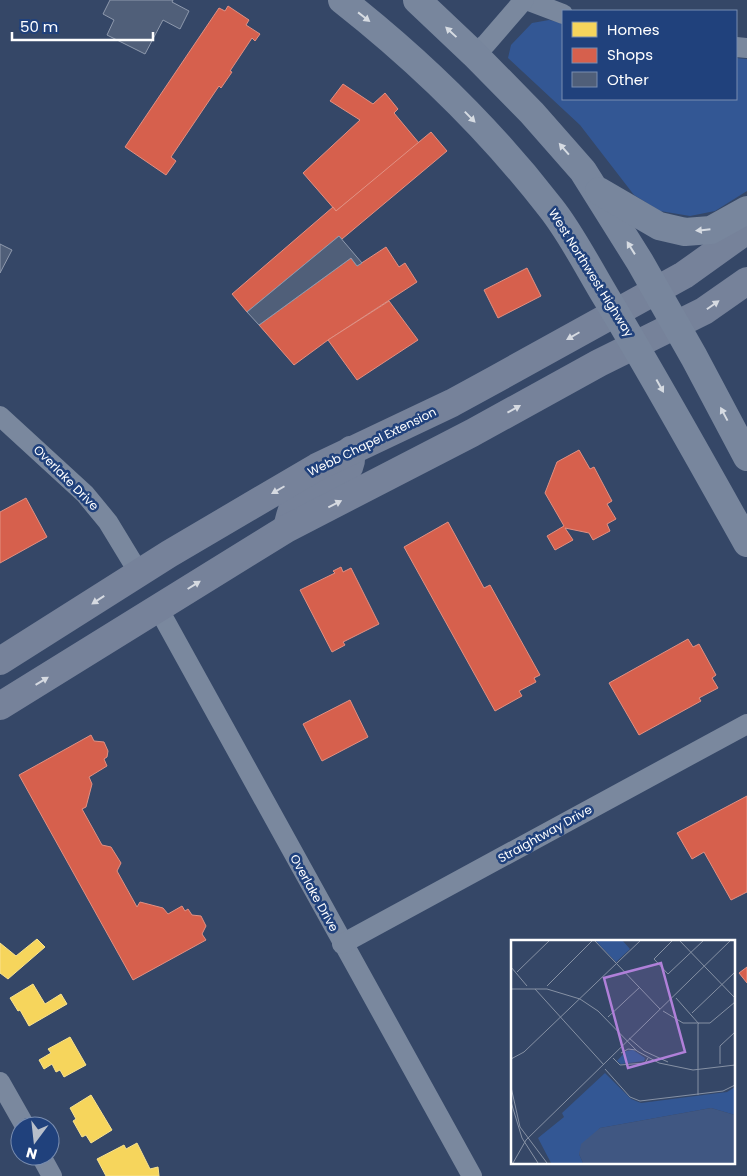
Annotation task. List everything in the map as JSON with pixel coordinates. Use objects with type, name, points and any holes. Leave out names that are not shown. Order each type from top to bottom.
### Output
[{"type":"main road","name":"West Northwest Highway","points":[[342,0],[372,23],[436,82],[501,149],[552,208],[635,344],[747,543]]},
{"type":"main road","points":[[417,0],[474,54],[583,170],[656,290],[747,457]]},
{"type":"main road","points":[[594,188],[635,214],[659,226],[685,232],[711,230],[747,210]]},
{"type":"main road","name":"Webb Chapel Extension","points":[[0,661],[169,554],[317,467],[452,403],[684,275],[747,230]]},
{"type":"main road","points":[[0,706],[286,529],[472,433],[635,344],[704,311],[747,281]]},
{"type":"main road","points":[[286,529],[293,508],[308,496],[334,483],[345,474],[352,458],[351,450]]},
{"type":"main road","points":[[139,573],[158,608]]},
{"type":"street","points":[[474,54],[486,44],[525,0],[562,14]]},
{"type":"street","name":"Overlake Drive","points":[[0,416],[85,494],[108,522],[139,573]]},
{"type":"street","name":"Overlake Drive","points":[[158,608],[342,944],[472,1176]]},
{"type":"street","name":"Straightway Drive","points":[[342,944],[747,724]]},
{"type":"street","points":[[0,1082],[19,1116]]},
{"type":"shaded area","points":[[549,20],[562,23],[562,100],[737,100],[737,58],[747,59],[747,191],[715,211],[690,216],[660,211],[634,195],[580,125],[508,58],[511,45],[532,23]]},
{"type":"building: Homes","points":[[37,939],[45,947],[8,979],[0,973],[0,943],[16,956]]},
{"type":"building: Homes","points":[[33,984],[45,1004],[61,994],[67,1004],[29,1026],[20,1010],[18,1011],[10,998]]},
{"type":"building: Homes","points":[[70,1037],[86,1065],[64,1077],[60,1070],[56,1072],[52,1064],[44,1069],[39,1060],[51,1053],[48,1049]]},
{"type":"building: Homes","points":[[91,1095],[112,1130],[91,1143],[86,1135],[82,1137],[73,1121],[76,1119],[70,1108]]},
{"type":"building: Homes","points":[[137,1143],[150,1169],[158,1167],[159,1176],[106,1176],[97,1159],[124,1145],[126,1149]]},
{"type":"building: Shops","points":[[228,6],[249,20],[246,25],[260,34],[255,41],[252,38],[230,71],[232,72],[221,88],[219,86],[171,157],[176,161],[166,175],[125,147],[219,8],[225,11]]},
{"type":"building: Shops","points":[[343,84],[373,104],[385,93],[398,109],[394,113],[419,143],[336,211],[303,173],[360,120],[330,101]]},
{"type":"building: Shops","points":[[431,132],[447,151],[342,239],[339,236],[247,312],[232,294],[333,207],[336,211]]},
{"type":"building: Shops","points":[[386,247],[399,267],[405,263],[417,282],[328,340],[294,365],[259,325],[351,258],[357,266]]},
{"type":"building: Shops","points":[[527,268],[541,296],[498,318],[484,290]]},
{"type":"building: Shops","points":[[389,301],[418,340],[357,380],[328,340]]},
{"type":"building: Shops","points":[[579,450],[590,469],[594,467],[612,501],[607,504],[616,519],[607,524],[610,531],[593,540],[589,533],[565,528],[573,540],[555,550],[547,536],[564,526],[545,493],[557,462]]},
{"type":"building: Shops","points":[[26,498],[47,537],[0,563],[0,512]]},
{"type":"building: Shops","points":[[448,522],[484,588],[490,585],[540,675],[534,678],[536,682],[519,691],[522,696],[495,711],[404,547]]},
{"type":"building: Shops","points":[[341,567],[343,572],[351,568],[379,624],[343,642],[345,645],[332,652],[300,590],[335,573],[333,571]]},
{"type":"building: Shops","points":[[688,639],[693,647],[699,644],[716,675],[712,678],[718,688],[699,698],[701,701],[639,735],[609,683]]},
{"type":"building: Shops","points":[[350,700],[368,737],[322,761],[303,724]]},
{"type":"building: Shops","points":[[91,735],[94,741],[104,742],[108,751],[107,757],[104,759],[107,766],[89,777],[92,784],[86,807],[82,809],[102,845],[111,847],[121,863],[117,871],[137,907],[140,902],[163,908],[168,914],[182,906],[185,911],[188,909],[192,915],[201,916],[206,926],[202,934],[206,940],[133,980],[19,775]]},
{"type":"building: Shops","points":[[747,796],[747,892],[731,900],[704,852],[692,859],[677,833]]},
{"type":"building: Shops","points":[[747,967],[747,983],[739,973]]},
{"type":"building: Other","points":[[110,0],[173,0],[172,2],[189,11],[180,29],[163,20],[145,54],[107,35],[114,20],[103,14]]},
{"type":"building: Other","points":[[339,236],[362,263],[357,266],[351,258],[259,325],[247,312]]},
{"type":"building: Other","points":[[0,244],[12,250],[0,273]]}]
